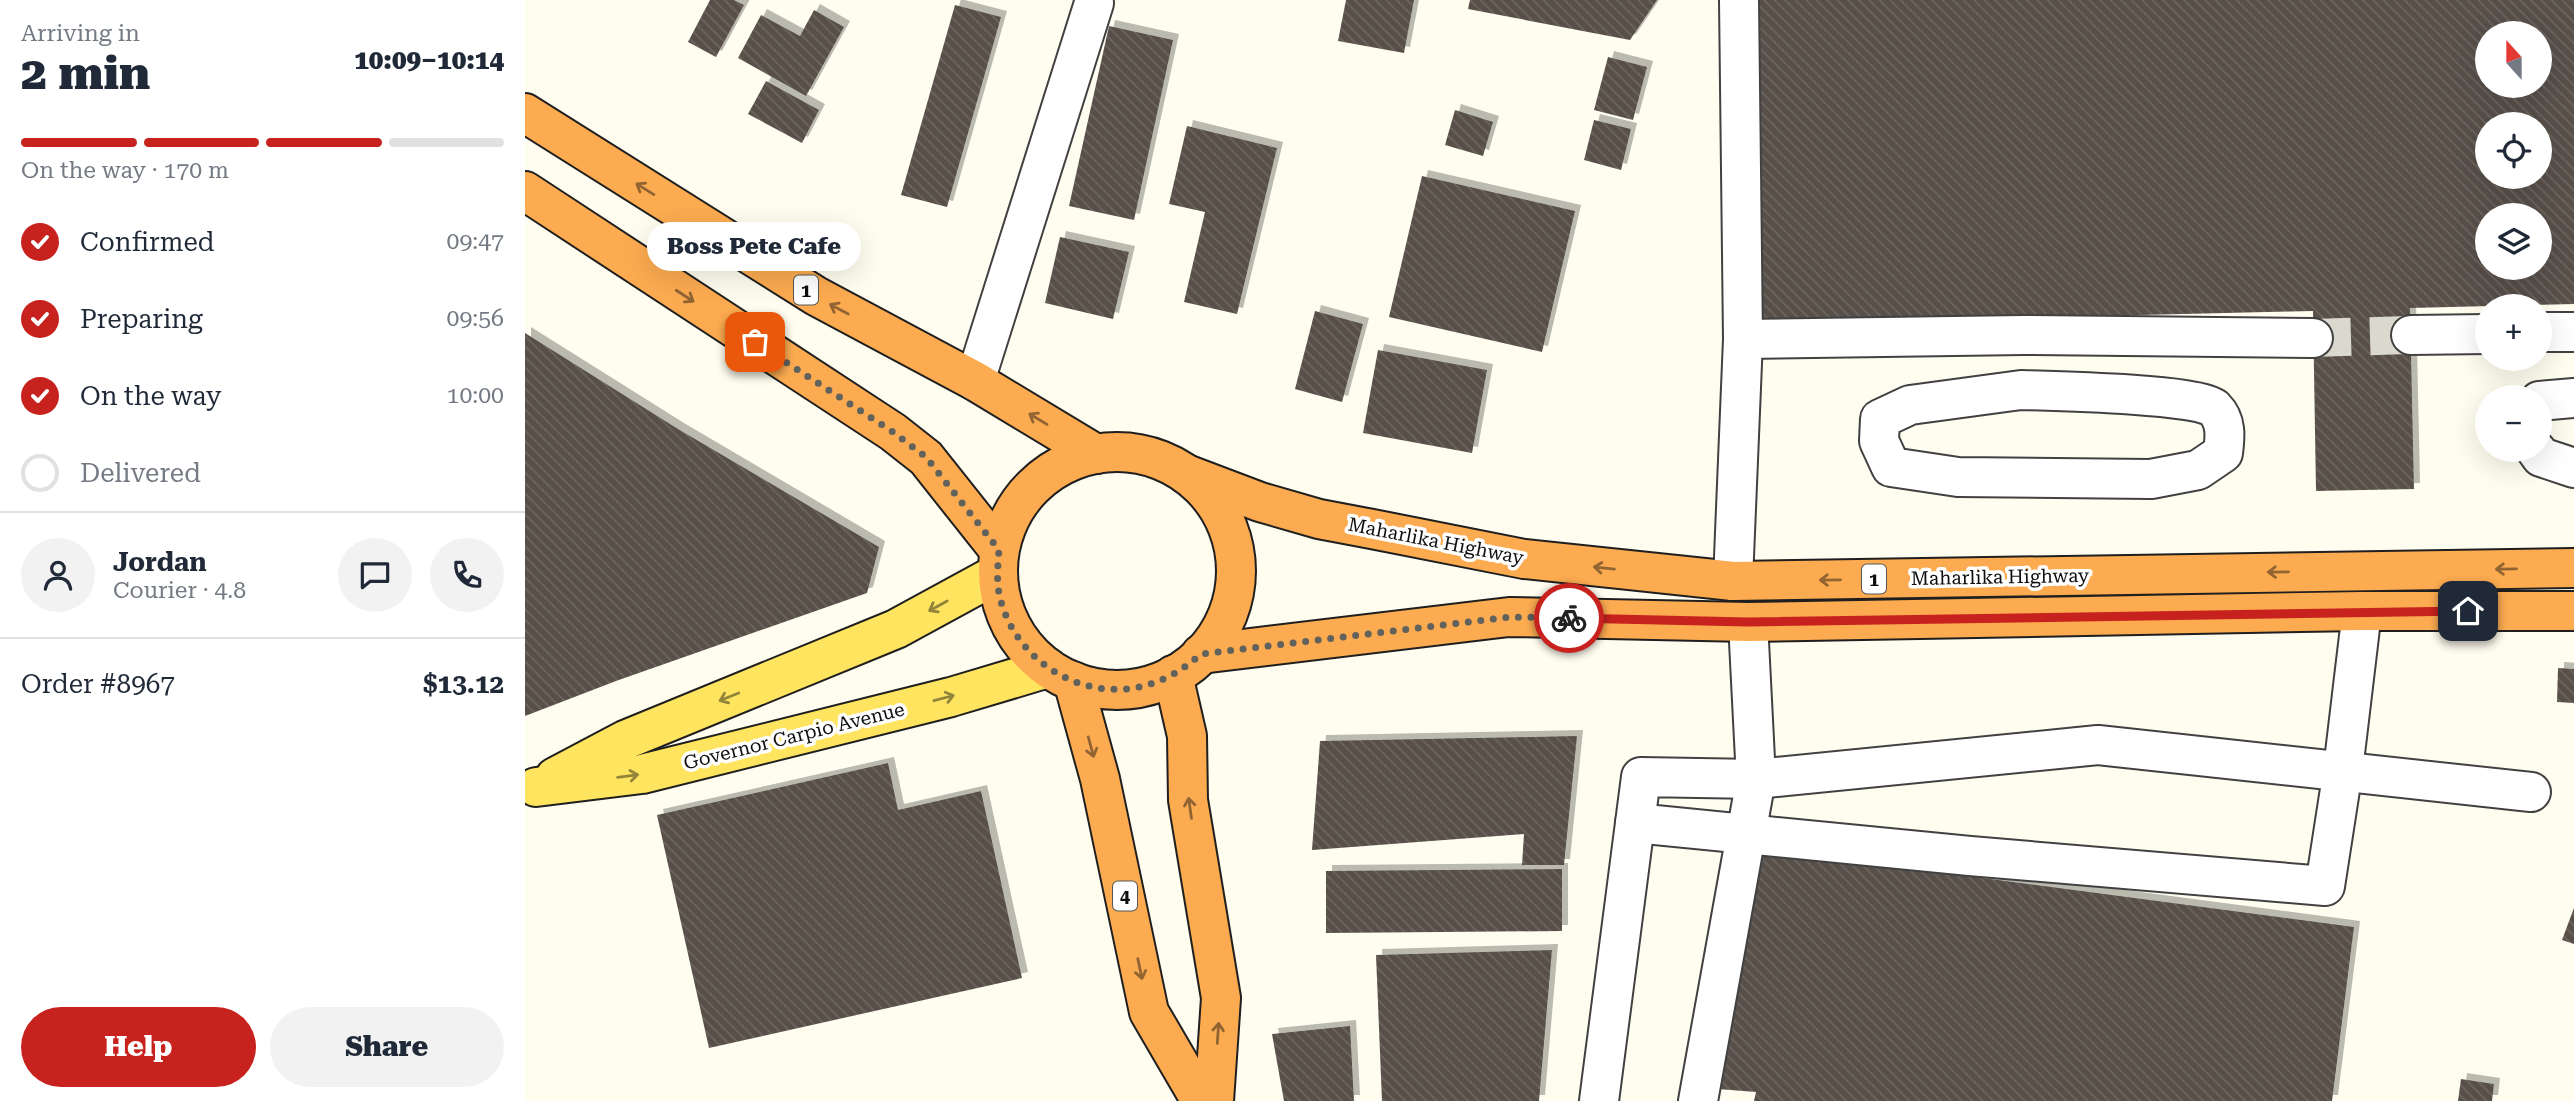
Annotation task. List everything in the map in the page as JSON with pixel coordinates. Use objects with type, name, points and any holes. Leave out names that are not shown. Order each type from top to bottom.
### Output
[{"type":"highway","name":"1","points":[[525,113],[816,296],[975,381],[1096,454]]},
{"type":"highway","points":[[525,191],[893,432],[926,457],[998,562],[1001,601],[1010,624],[1033,656],[1060,675]]},
{"type":"highway","name":"1","points":[[998,562],[1010,519],[1032,488],[1061,466],[1096,454],[1130,453],[1146,456],[1186,474],[1211,498],[1221,513],[1234,550],[1234,588],[1228,614],[1218,633],[1187,665],[1151,684],[1123,689],[1102,689],[1060,675]]},
{"type":"highway","name":"Maharlika Highway","points":[[1186,474],[1260,502],[1319,519],[1524,559],[1733,582],[2574,568]]},
{"type":"highway","name":"1","points":[[1187,665],[1509,617],[1748,622],[2362,611],[2574,611]]},
{"type":"highway","points":[[1187,665],[1188,800],[1221,998],[1214,1101]]},
{"type":"highway","name":"4","points":[[1060,675],[1100,779],[1149,1012],[1202,1101]]},
{"type":"main road","name":"Governor Carpio Avenue","points":[[531,789],[625,740],[895,629],[998,562]]},
{"type":"main road","name":"Governor Carpio Avenue","points":[[531,789],[642,774],[951,697],[1060,675]]},
{"type":"lane","points":[[1733,582],[1743,339],[1739,0]]},
{"type":"lane","points":[[975,381],[1094,3]]},
{"type":"lane","points":[[2552,332],[2574,332]]},
{"type":"lane","points":[[2411,335],[2475,334]]},
{"type":"lane","points":[[1743,339],[2024,335],[2313,338]]},
{"type":"lane","points":[[2021,390],[2024,335]]},
{"type":"lane","points":[[2021,390],[2160,397],[2211,406],[2222,418],[2225,434],[2223,453],[2198,470],[2151,479],[1958,477],[1891,467],[1879,441],[1880,419],[1910,405],[2021,390]]},
{"type":"lane","points":[[2552,400],[2574,398]]},
{"type":"lane","points":[[2552,461],[2574,468]]},
{"type":"lane","points":[[1635,823],[1983,858],[2325,886],[2343,770],[2362,611]]},
{"type":"lane","points":[[1698,1101],[1756,779],[1748,622]]},
{"type":"lane","points":[[1599,1101],[1641,777],[1756,779],[2098,745],[2531,792]]},
{"type":"building","points":[[710,0],[734,0],[744,5],[716,57],[688,42]]},
{"type":"building","points":[[1346,0],[1414,0],[1404,53],[1338,41]]},
{"type":"building","points":[[1470,0],[1657,0],[1630,40],[1468,9]]},
{"type":"building","points":[[1752,0],[2574,0],[2574,304],[2552,305],[2552,294],[2475,294],[2475,306],[2410,308],[2414,489],[2316,491],[2313,311],[1753,324]]},
{"type":"building","points":[[955,5],[1001,17],[947,207],[901,195]]},
{"type":"building","points":[[814,10],[844,27],[806,96],[738,58],[761,15],[800,36]]},
{"type":"building","points":[[1109,26],[1173,40],[1134,220],[1069,206]]},
{"type":"building","points":[[1608,57],[1647,67],[1633,120],[1594,110]]},
{"type":"building","points":[[766,81],[819,110],[802,143],[748,114]]},
{"type":"building","points":[[1455,110],[1493,122],[1483,156],[1445,145]]},
{"type":"building","points":[[1594,120],[1631,129],[1621,170],[1584,160]]},
{"type":"building","points":[[1187,126],[1277,148],[1237,314],[1184,302],[1205,212],[1169,204]]},
{"type":"building","points":[[1422,176],[1575,211],[1542,352],[1389,317]]},
{"type":"building","points":[[1060,237],[1129,252],[1113,319],[1045,303]]},
{"type":"building","points":[[1315,311],[1363,324],[1342,402],[1295,389]]},
{"type":"building","points":[[525,333],[678,429],[879,547],[867,593],[616,681],[525,716]]},
{"type":"building","points":[[1378,350],[1487,370],[1472,453],[1363,433]]},
{"type":"building","points":[[2558,668],[2574,669],[2574,703],[2557,702]]},
{"type":"building","points":[[1577,736],[1564,865],[1522,865],[1524,834],[1312,850],[1320,741]]},
{"type":"building","points":[[888,763],[898,810],[981,791],[1022,978],[709,1048],[657,815]]},
{"type":"building","points":[[1755,848],[2354,927],[2332,1101],[1754,1101],[1756,1092],[1718,1089]]},
{"type":"building","points":[[1562,869],[1562,931],[1326,933],[1326,871]]},
{"type":"building","points":[[2574,908],[2574,944],[2562,940]]},
{"type":"building","points":[[1552,950],[1539,1101],[1382,1101],[1376,955]]},
{"type":"building","points":[[1350,1026],[1354,1101],[1284,1101],[1272,1034]]},
{"type":"building","points":[[2461,1079],[2494,1084],[2492,1101],[2458,1101]]},
{"type":"tunnel","points":[[2313,338],[2411,335]]},
{"type":"way so far","points":[[755,342],[893,432],[926,457],[999,550],[997,574],[1001,601],[1021,642],[1048,668],[1060,676],[1087,686],[1102,689],[1138,688],[1173,675],[1201,654],[1509,617],[1569,618]]},
{"type":"place","name":"Boss Pete Cafe","points":[[755,342]]},
{"type":"route","points":[[1569,618],[1748,622],[2468,611]]}]
